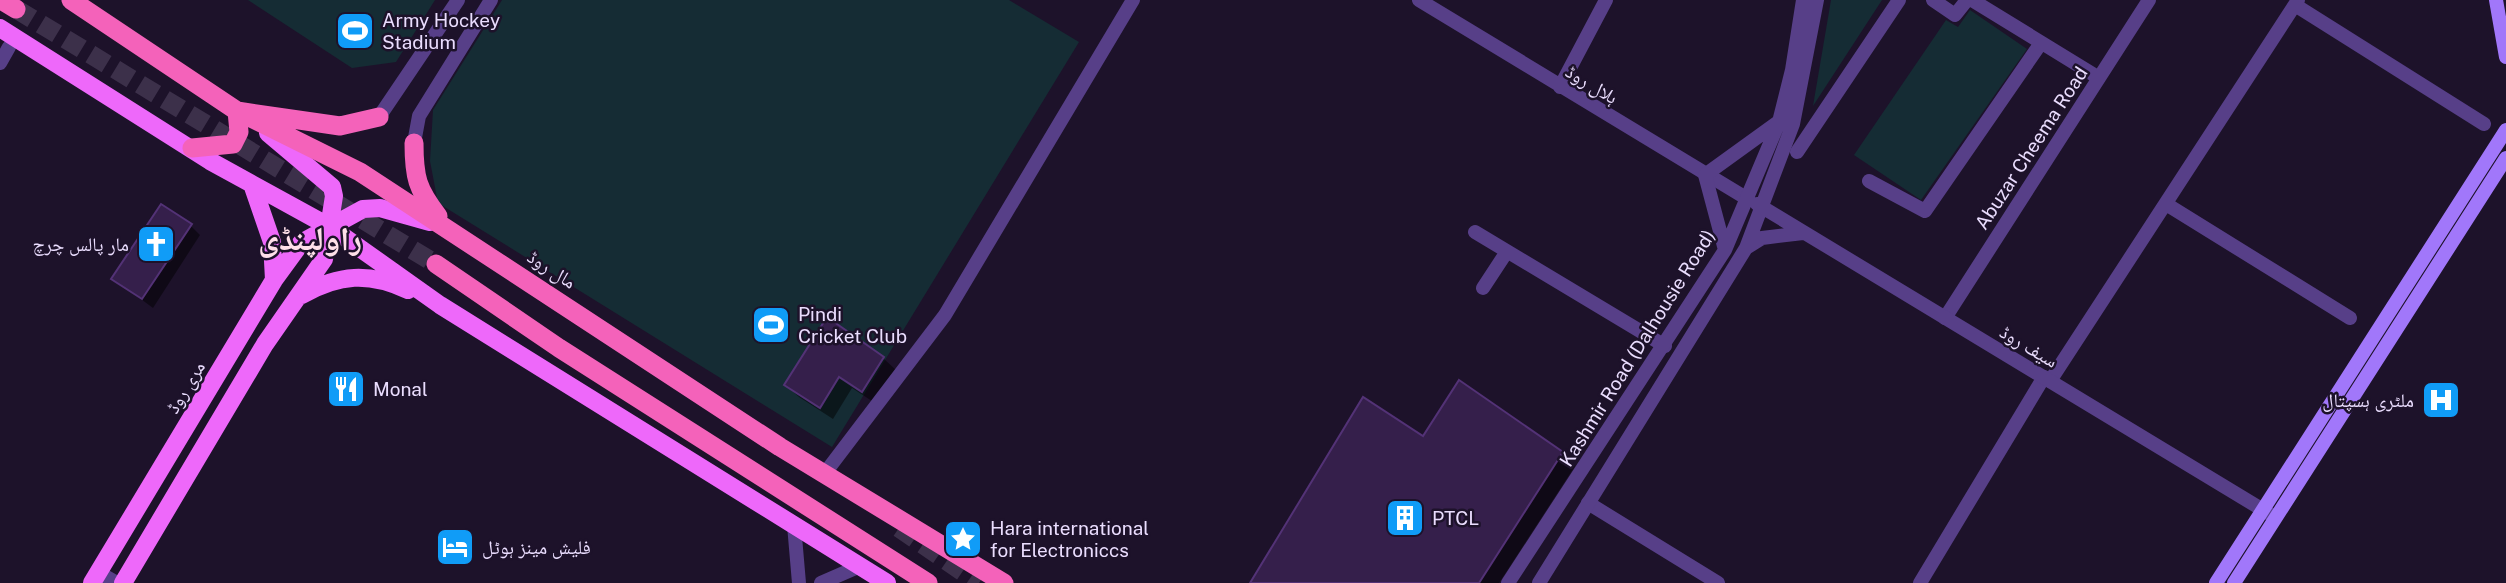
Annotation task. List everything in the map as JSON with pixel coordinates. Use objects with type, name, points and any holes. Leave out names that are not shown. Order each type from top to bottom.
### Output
[{"type":"highway","name":"مال روڈ","points":[[71,0],[237,111],[360,172],[779,447],[1004,583]]},
{"type":"highway","points":[[192,148],[233,144],[239,132],[237,111],[340,126],[379,117]]},
{"type":"highway","points":[[414,143],[415,178],[424,197],[446,226]]},
{"type":"highway","points":[[436,264],[559,348],[928,583]]},
{"type":"main road","points":[[2496,0],[2506,57]]},
{"type":"main road","points":[[0,28],[192,148],[330,227],[440,305],[887,583]]},
{"type":"main road","points":[[123,583],[265,344],[324,259],[334,196],[332,187],[293,151],[237,111]]},
{"type":"main road","points":[[2234,583],[2268,513],[2506,130]]},
{"type":"main road","points":[[2216,583],[2268,513],[2506,158]]},
{"type":"main road","points":[[252,184],[272,242],[274,280]]},
{"type":"main road","name":"مری روڈ","points":[[95,578],[274,280],[301,243],[363,209],[380,208],[446,226]]},
{"type":"main road","points":[[296,299],[328,280],[362,278],[397,285],[440,305]]},
{"type":"street","points":[[379,117],[458,0]]},
{"type":"street","points":[[414,143],[419,116],[491,0]]},
{"type":"street","points":[[825,473],[950,307],[1133,0]]},
{"type":"street","name":"ہلال روڈ","points":[[1419,0],[1763,208]]},
{"type":"street","points":[[1560,87],[1606,0]]},
{"type":"street","name":"Kashmir Road (Dalhousie Road)","points":[[1508,583],[1665,346],[1725,250],[1779,122],[1793,70],[1803,0]]},
{"type":"street","name":"Kashmir Road (Dalhousie Road)","points":[[1539,583],[1745,248],[1763,208],[1793,124],[1817,0]]},
{"type":"street","points":[[1797,152],[1899,0]]},
{"type":"street","points":[[1933,0],[1955,15],[1969,0],[2099,78]]},
{"type":"street","name":"Abuzar Cheema Road","points":[[1945,318],[2149,0]]},
{"type":"street","points":[[1920,583],[2047,379],[2166,204],[2297,2],[2484,124]]},
{"type":"street","points":[[1869,181],[1925,211],[2041,43]]},
{"type":"street","points":[[0,63],[9,47]]},
{"type":"street","points":[[1725,250],[1705,175],[1779,122]]},
{"type":"street","points":[[2166,204],[2350,318]]},
{"type":"street","name":"سیف روڈ","points":[[1763,208],[2268,513]]},
{"type":"street","points":[[1475,232],[1665,346]]},
{"type":"street","points":[[1745,248],[1762,238],[1804,233]]},
{"type":"street","points":[[1483,288],[1506,253]]},
{"type":"street","points":[[1588,503],[1718,583]]},
{"type":"street","points":[[794,525],[799,583]]},
{"type":"street","points":[[821,583],[860,566]]},
{"type":"street","points":[[95,578],[117,583]]},
{"type":"shaded area","name":"Army Hockey Stadium","points":[[248,0],[435,0],[396,62],[352,68]]},
{"type":"shaded area","name":"Pindi Cricket Club","points":[[502,0],[1009,0],[1079,42],[832,447],[438,203],[430,161],[433,110]]},
{"type":"shaded area","points":[[1831,0],[1882,0],[1813,106]]},
{"type":"shaded area","points":[[1970,10],[2027,49],[1921,200],[1854,155],[1946,20],[1958,27]]},
{"type":"building","name":"مار پالس چرچ","points":[[161,204],[192,224],[142,299],[111,279]]},
{"type":"building","points":[[827,317],[884,357],[862,392],[839,377],[820,408],[784,385]]},
{"type":"building","name":"PTCL","points":[[1459,380],[1563,452],[1479,583],[1250,583],[1363,397],[1423,436]]},
{"type":"tunnel","points":[[16,9],[436,264]]},
{"type":"tunnel","points":[[899,528],[979,583]]},
{"type":"place","name":"Army Hockey Stadium","points":[[355,31]]},
{"type":"place","name":"مار پالس چرچ","points":[[156,244]]},
{"type":"place","name":"Pindi Cricket Club","points":[[771,325]]},
{"type":"place","name":"Monal","points":[[346,389]]},
{"type":"place","name":"ملٹری ہسپتال","points":[[2441,400]]},
{"type":"place","name":"PTCL","points":[[1405,518]]},
{"type":"place","name":"Hara international for Electroniccs","points":[[963,539]]},
{"type":"place","name":"فلیش مینز ہوٹل","points":[[455,547]]},
{"type":"district","name":"راولپنڈی","points":[[310,238]]}]
